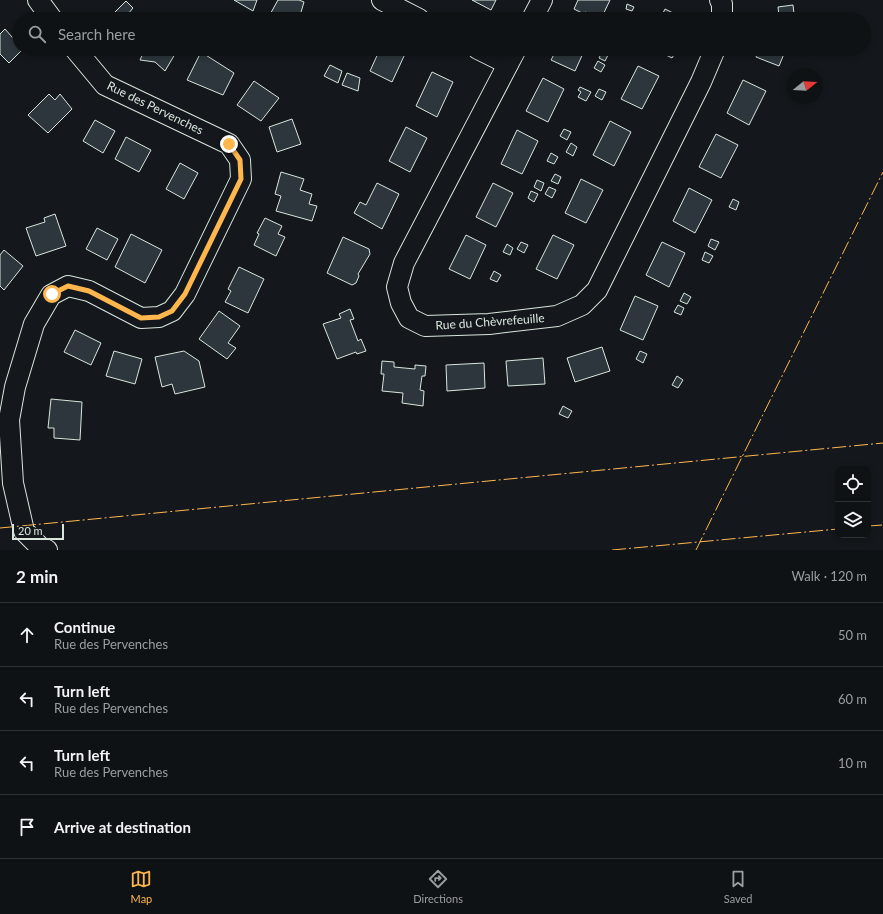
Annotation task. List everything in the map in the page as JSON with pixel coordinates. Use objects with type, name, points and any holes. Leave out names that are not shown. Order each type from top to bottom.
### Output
[{"type":"street","points":[[38,0],[47,12]]},
{"type":"street","points":[[382,0],[405,12]]},
{"type":"street","points":[[536,12],[542,0]]},
{"type":"street","points":[[720,0],[722,4],[722,12]]},
{"type":"street","name":"Rue des Pervenches","points":[[47,550],[39,546],[24,531],[13,483],[9,420],[8,386],[34,324],[52,294],[68,286],[89,291],[141,318],[159,317],[172,311],[185,294],[241,179],[240,160],[229,144],[105,86],[81,56]]},
{"type":"street","name":"Rue du Chèvrefeuille","points":[[512,57],[404,263],[397,287],[401,303],[409,318],[425,326],[489,324],[557,316],[582,305],[597,290],[701,82],[712,56]]},
{"type":"building","points":[[234,0],[257,0],[253,11]]},
{"type":"building","points":[[278,0],[299,0],[304,2],[301,12],[271,12]]},
{"type":"building","points":[[472,0],[496,0],[491,10]]},
{"type":"building","points":[[578,0],[610,0],[604,12],[580,12],[574,9]]},
{"type":"building","points":[[126,1],[133,8],[130,12],[115,12]]},
{"type":"building","points":[[627,4],[634,7],[632,11],[626,9]]},
{"type":"building","points":[[793,5],[794,12],[779,12],[778,7]]},
{"type":"building","points":[[665,9],[671,12],[664,12]]},
{"type":"building","points":[[5,29],[12,37],[12,56],[16,56],[9,63],[0,54],[0,34]]},
{"type":"building","points":[[142,56],[174,56],[165,71],[155,62],[140,60]]},
{"type":"building","points":[[199,56],[207,56],[234,73],[223,95],[187,80]]},
{"type":"building","points":[[377,56],[404,56],[392,82],[370,71]]},
{"type":"building","points":[[553,56],[582,56],[575,71],[551,60]]},
{"type":"building","points":[[600,56],[608,56],[605,61],[599,58]]},
{"type":"building","points":[[756,56],[783,56],[779,66]]},
{"type":"building","points":[[598,61],[605,65],[601,72],[594,68]]},
{"type":"building","points":[[330,65],[342,71],[338,83],[324,76]]},
{"type":"building","points":[[638,66],[659,76],[642,109],[621,99]]},
{"type":"building","points":[[432,72],[453,82],[437,117],[416,106]]},
{"type":"building","points":[[347,73],[360,78],[358,91],[342,85]]},
{"type":"building","points":[[543,78],[564,89],[548,122],[526,111]]},
{"type":"building","points":[[743,80],[766,91],[749,125],[727,113]]},
{"type":"building","points":[[254,81],[279,98],[261,121],[237,105]]},
{"type":"building","points":[[580,87],[591,92],[586,101],[578,97],[581,92],[578,90]]},
{"type":"building","points":[[599,89],[606,92],[602,100],[595,96]]},
{"type":"building","points":[[49,94],[55,100],[60,94],[72,109],[48,133],[28,115]]},
{"type":"building","points":[[292,119],[301,144],[277,152],[269,127]]},
{"type":"building","points":[[95,120],[115,131],[103,153],[83,141]]},
{"type":"building","points":[[610,121],[631,132],[614,166],[593,155]]},
{"type":"building","points":[[406,127],[427,138],[410,172],[389,161]]},
{"type":"building","points":[[564,129],[571,132],[567,140],[560,136]]},
{"type":"building","points":[[517,130],[538,141],[522,174],[501,164]]},
{"type":"building","points":[[716,134],[738,145],[721,178],[699,167]]},
{"type":"building","points":[[126,137],[151,150],[139,172],[115,159]]},
{"type":"building","points":[[571,143],[577,147],[573,156],[566,152]]},
{"type":"building","points":[[551,153],[558,157],[554,164],[547,161]]},
{"type":"building","points":[[180,163],[198,173],[184,199],[166,189]]},
{"type":"building","points":[[281,172],[304,179],[300,190],[312,194],[309,204],[317,206],[312,221],[276,211],[281,196],[275,194]]},
{"type":"building","points":[[555,174],[561,177],[558,184],[551,181]]},
{"type":"building","points":[[581,179],[603,190],[586,223],[565,213]]},
{"type":"building","points":[[537,180],[544,183],[541,191],[534,187]]},
{"type":"building","points":[[377,183],[399,194],[382,229],[354,213],[360,202],[366,205]]},
{"type":"building","points":[[493,183],[513,193],[496,227],[476,217]]},
{"type":"building","points":[[549,187],[556,190],[552,198],[545,194]]},
{"type":"building","points":[[689,188],[712,200],[695,233],[673,221]]},
{"type":"building","points":[[531,191],[538,194],[534,202],[528,198]]},
{"type":"building","points":[[733,199],[739,202],[736,210],[729,207]]},
{"type":"building","points":[[55,214],[66,246],[36,256],[26,228],[45,222],[44,218]]},
{"type":"building","points":[[265,218],[282,226],[278,234],[285,237],[276,256],[254,245],[259,234],[257,233]]},
{"type":"building","points":[[97,228],[118,239],[107,260],[86,249]]},
{"type":"building","points":[[131,234],[162,250],[145,283],[115,267]]},
{"type":"building","points":[[466,235],[486,245],[470,279],[449,269]]},
{"type":"building","points":[[553,235],[574,245],[557,279],[536,269]]},
{"type":"building","points":[[343,237],[369,249],[370,254],[358,274],[359,276],[356,283],[352,285],[327,273]]},
{"type":"building","points":[[711,239],[719,242],[715,250],[708,246]]},
{"type":"building","points":[[521,242],[528,245],[524,253],[517,249]]},
{"type":"building","points":[[662,242],[685,253],[669,287],[646,275]]},
{"type":"building","points":[[507,244],[513,248],[510,255],[503,252]]},
{"type":"building","points":[[4,250],[23,266],[4,290],[0,286],[0,255]]},
{"type":"building","points":[[705,252],[713,256],[709,263],[702,260]]},
{"type":"building","points":[[239,267],[264,279],[248,313],[225,302],[231,291],[228,289]]},
{"type":"building","points":[[494,271],[501,275],[497,282],[490,279]]},
{"type":"building","points":[[684,293],[691,297],[687,304],[680,301]]},
{"type":"building","points":[[635,296],[658,306],[643,340],[620,330]]},
{"type":"building","points":[[678,305],[684,308],[681,315],[674,312]]},
{"type":"building","points":[[350,309],[354,319],[350,320],[358,341],[361,339],[366,351],[357,354],[356,352],[337,359],[323,324],[341,318],[339,314]]},
{"type":"building","points":[[219,311],[240,326],[228,343],[236,348],[227,359],[199,339]]},
{"type":"building","points":[[75,330],[101,343],[91,365],[64,352]]},
{"type":"building","points":[[602,347],[610,371],[575,382],[567,358]]},
{"type":"building","points":[[114,351],[142,359],[135,384],[106,376]]},
{"type":"building","points":[[184,351],[199,361],[205,387],[175,394],[172,384],[162,387],[155,357]]},
{"type":"building","points":[[640,351],[647,354],[643,363],[636,359]]},
{"type":"building","points":[[543,358],[545,384],[508,386],[506,361]]},
{"type":"building","points":[[382,361],[394,362],[394,367],[415,369],[415,365],[426,366],[425,376],[422,376],[420,390],[424,391],[423,406],[402,403],[403,393],[382,391],[384,374],[381,374]]},
{"type":"building","points":[[484,363],[485,388],[447,391],[446,365]]},
{"type":"building","points":[[677,376],[683,380],[678,388],[672,385]]},
{"type":"building","points":[[51,399],[82,402],[80,440],[54,438],[54,428],[48,428]]},
{"type":"building","points":[[563,406],[572,411],[568,418],[559,414]]},
{"type":"power","points":[[696,550],[883,172]]},
{"type":"power","points":[[0,528],[883,443]]},
{"type":"power","points":[[871,526],[883,525]]},
{"type":"power","points":[[612,550],[835,529]]},
{"type":"route","points":[[52,294],[68,286],[89,291],[141,318],[159,317],[172,311],[185,294],[241,179],[240,160],[229,144]]}]
